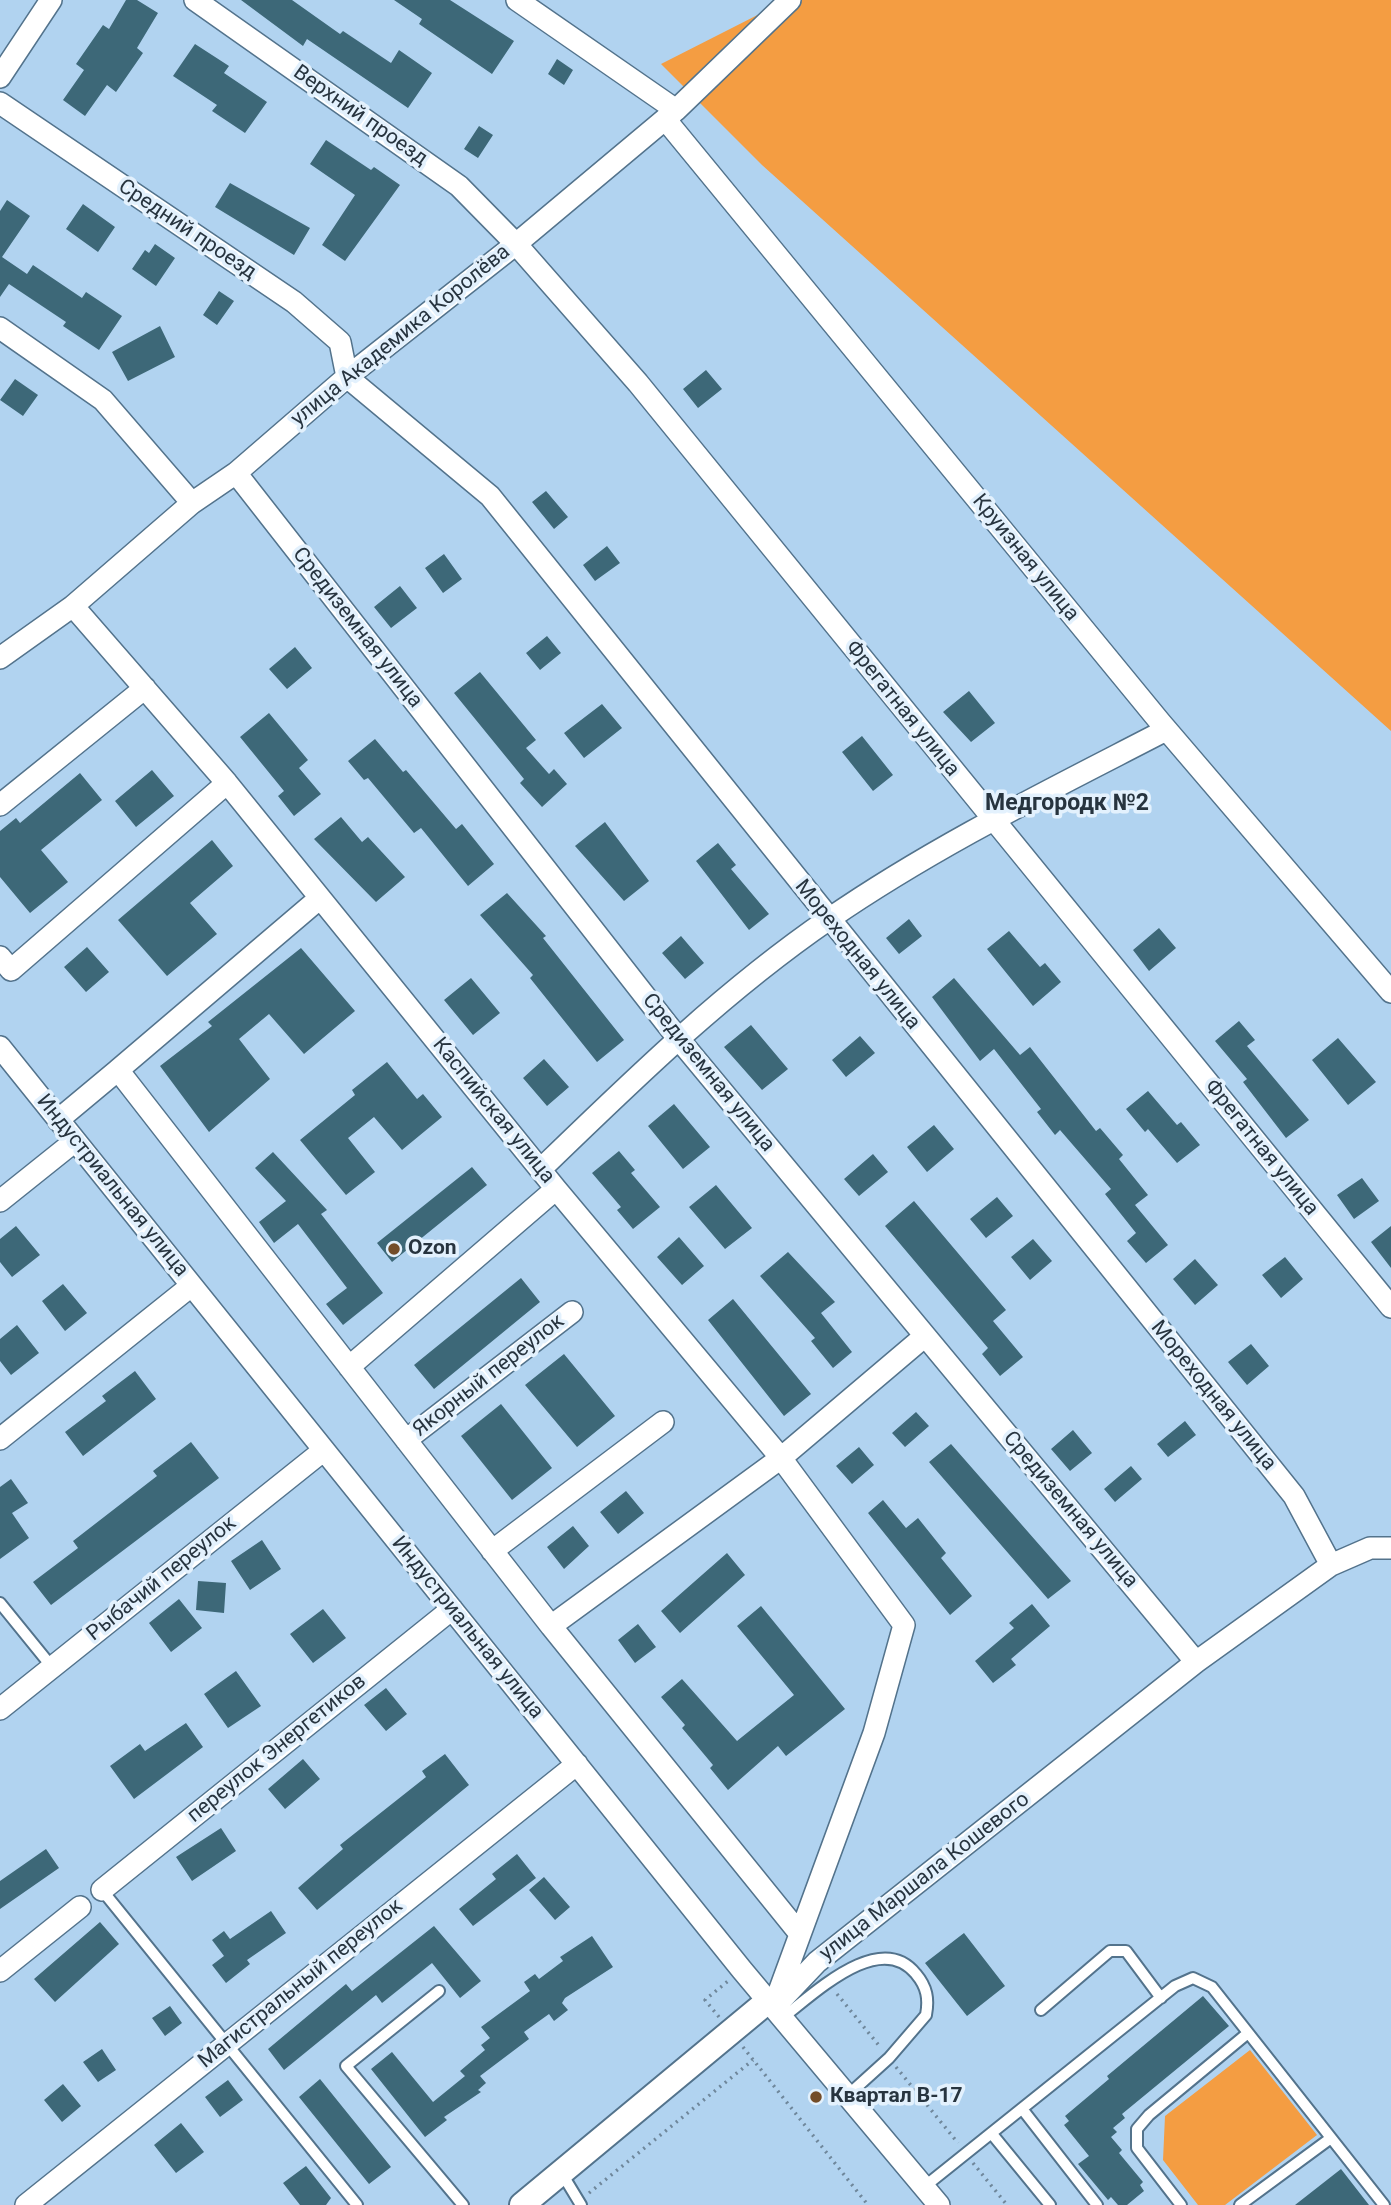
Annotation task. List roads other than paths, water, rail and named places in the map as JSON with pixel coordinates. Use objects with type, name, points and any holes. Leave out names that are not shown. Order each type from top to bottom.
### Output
[{"type":"street","points":[[0,78],[51,0]]},
{"type":"street","name":"Верхний проезд","points":[[195,0],[459,186],[516,244]]},
{"type":"street","name":"Круизная улица","points":[[517,0],[671,115],[1166,730],[1391,992]]},
{"type":"street","name":"улица Академика Королёва","points":[[0,659],[74,606],[192,503],[236,473],[347,377],[516,244],[671,115],[790,0]]},
{"type":"street","name":"Средний проезд","points":[[0,103],[294,302],[340,342],[347,377]]},
{"type":"street","name":"Фрегатная улица","points":[[516,244],[638,383],[1391,1307]]},
{"type":"street","points":[[0,328],[103,400],[192,503]]},
{"type":"street","name":"Мореходная улица","points":[[347,377],[490,496],[1294,1496],[1331,1565]]},
{"type":"street","name":"Средиземная улица","points":[[236,473],[677,1037],[1196,1662]]},
{"type":"street","name":"Каспийская улица","points":[[74,606],[227,783],[556,1189],[781,1458],[904,1625],[874,1733],[800,1934]]},
{"type":"street","points":[[0,805],[145,688]]},
{"type":"street","points":[[541,1169],[677,1037],[828,919],[992,820],[1166,730]]},
{"type":"street","points":[[0,957],[11,970],[227,783]]},
{"type":"street","points":[[58,1120],[320,898]]},
{"type":"street","name":"Индустриальная улица","points":[[0,1047],[742,1970],[939,2205]]},
{"type":"street","points":[[118,1070],[551,1626],[800,1934],[774,2009]]},
{"type":"street","points":[[0,1201],[75,1140]]},
{"type":"street","points":[[349,1367],[556,1189]]},
{"type":"street","points":[[0,1439],[191,1286]]},
{"type":"street","name":"Якорный переулок","points":[[406,1440],[572,1312]]},
{"type":"street","points":[[551,1626],[781,1458],[925,1336]]},
{"type":"street","points":[[492,1551],[663,1422]]},
{"type":"street","name":"Рыбачий переулок","points":[[0,1709],[324,1450]]},
{"type":"street","name":"улица Маршала Кошевого","points":[[522,2205],[733,2035],[774,2009],[817,1962],[1196,1662],[1331,1565],[1370,1548],[1391,1548]]},
{"type":"street","name":"переулок Энергетиков","points":[[102,1890],[452,1609]]},
{"type":"street","name":"Магистральный переулок","points":[[26,2205],[577,1764]]},
{"type":"street","points":[[0,1971],[80,1907]]},
{"type":"street","name":"улица Маршала Кошевого","points":[[532,2205],[563,2174]]},
{"type":"lane","points":[[0,1603],[52,1667]]},
{"type":"lane","points":[[102,1890],[357,2205]]},
{"type":"lane","points":[[1041,2010],[1110,1951],[1126,1951],[1161,1998]]},
{"type":"lane","points":[[774,2009],[867,1961],[899,1959],[911,1968],[926,1990],[926,2015],[889,2057],[847,2096]]},
{"type":"lane","points":[[924,2187],[1175,1986],[1194,1978],[1212,1987],[1383,2205]]},
{"type":"lane","points":[[439,1991],[346,2066],[463,2205]]},
{"type":"lane","points":[[1181,2205],[1137,2148],[1137,2129],[1149,2115],[1248,2033]]},
{"type":"lane","points":[[1023,2110],[1097,2205]]},
{"type":"lane","points":[[992,2134],[1050,2205]]},
{"type":"lane","points":[[1240,2205],[1331,2138]]},
{"type":"lane","points":[[563,2174],[580,2203]]},
{"type":"place","name":"Ozon","points":[[394,1249]]},
{"type":"place","name":"Квартал В-17","points":[[816,2097]]},
{"type":"district","name":"Медгородк №2","points":[[1067,804]]}]
